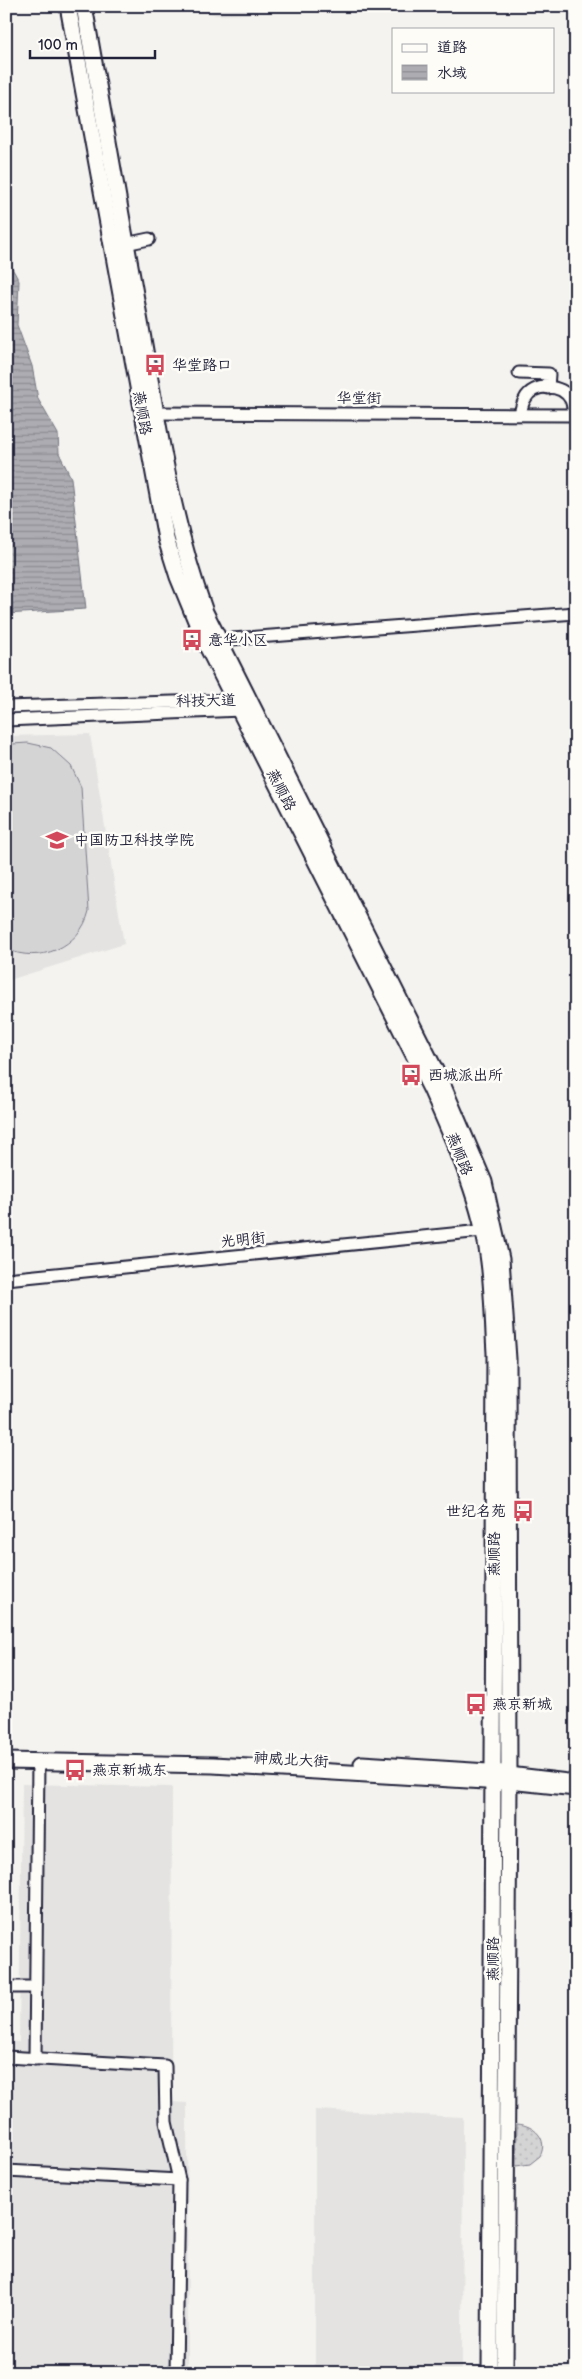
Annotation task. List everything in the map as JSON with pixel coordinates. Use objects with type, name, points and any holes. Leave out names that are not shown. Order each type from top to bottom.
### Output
[{"type":"main road","name":"燕顺路","points":[[68,6],[120,245]]},
{"type":"main road","name":"燕顺路","points":[[84,6],[120,245],[149,412],[166,539],[178,578],[203,638],[242,703],[443,1086],[484,1182],[501,1259],[508,1359],[490,2373]]},
{"type":"main road","name":"燕顺路","points":[[149,412],[180,534],[205,612],[219,640],[242,703],[431,1089],[471,1185],[489,1260],[495,1353],[502,1777],[505,2373]]},
{"type":"main road","name":"神威北大街","points":[[6,1751],[212,1756],[502,1777]]},
{"type":"main road","name":"神威北大街","points":[[6,1761],[213,1765],[502,1777]]},
{"type":"street","points":[[120,245],[149,239]]},
{"type":"street","points":[[519,373],[549,374],[548,388]]},
{"type":"street","points":[[520,414],[525,398],[539,388],[556,388],[570,398],[575,415]]},
{"type":"street","name":"华堂街","points":[[149,412],[575,415]]},
{"type":"street","points":[[219,640],[576,612]]},
{"type":"street","name":"科技大道","points":[[6,707],[242,703]]},
{"type":"street","name":"科技大道","points":[[6,720],[242,703]]},
{"type":"street","name":"光明街","points":[[6,1279],[482,1231]]},
{"type":"street","points":[[35,2059],[38,1762]]},
{"type":"street","name":"神威北大街","points":[[502,1777],[576,1781]]},
{"type":"street","name":"神威北大街","points":[[502,1777],[576,1790]]},
{"type":"street","points":[[6,1987],[36,1988]]},
{"type":"street","points":[[6,2057],[165,2066],[166,2122],[179,2180],[176,2373]]},
{"type":"street","points":[[6,2171],[179,2180]]},
{"type":"shaded area","points":[[180,6],[267,6],[248,14],[217,15]]},
{"type":"shaded area","name":"中国防卫科技学院","points":[[90,734],[124,944],[6,981],[6,736]]},
{"type":"shaded area","name":"中国防卫科技学院","points":[[28,743],[51,748],[71,766],[81,787],[89,911],[77,935],[67,943],[56,950],[32,955],[6,949],[6,747],[12,744]]},
{"type":"shaded area","points":[[22,1784],[172,1787],[171,2102],[187,2103],[188,2373],[6,2373],[6,2041],[19,2042]]},
{"type":"shaded area","points":[[315,2110],[463,2117],[462,2373],[315,2373]]},
{"type":"shaded area","points":[[517,2124],[534,2130],[543,2144],[540,2156],[530,2164],[516,2166]]},
{"type":"water","points":[[6,257],[19,281],[17,325],[32,366],[38,399],[58,434],[59,453],[71,478],[86,609],[6,614]]},
{"type":"place","name":"华堂路口","points":[[155,365]]},
{"type":"place","name":"意华小区","points":[[192,640]]},
{"type":"place","name":"中国防卫科技学院","points":[[57,840]]},
{"type":"place","name":"西城派出所","points":[[411,1075]]},
{"type":"place","name":"世纪名苑","points":[[523,1511]]},
{"type":"place","name":"燕京新城","points":[[476,1704]]},
{"type":"place","name":"燕京新城东","points":[[75,1770]]}]
